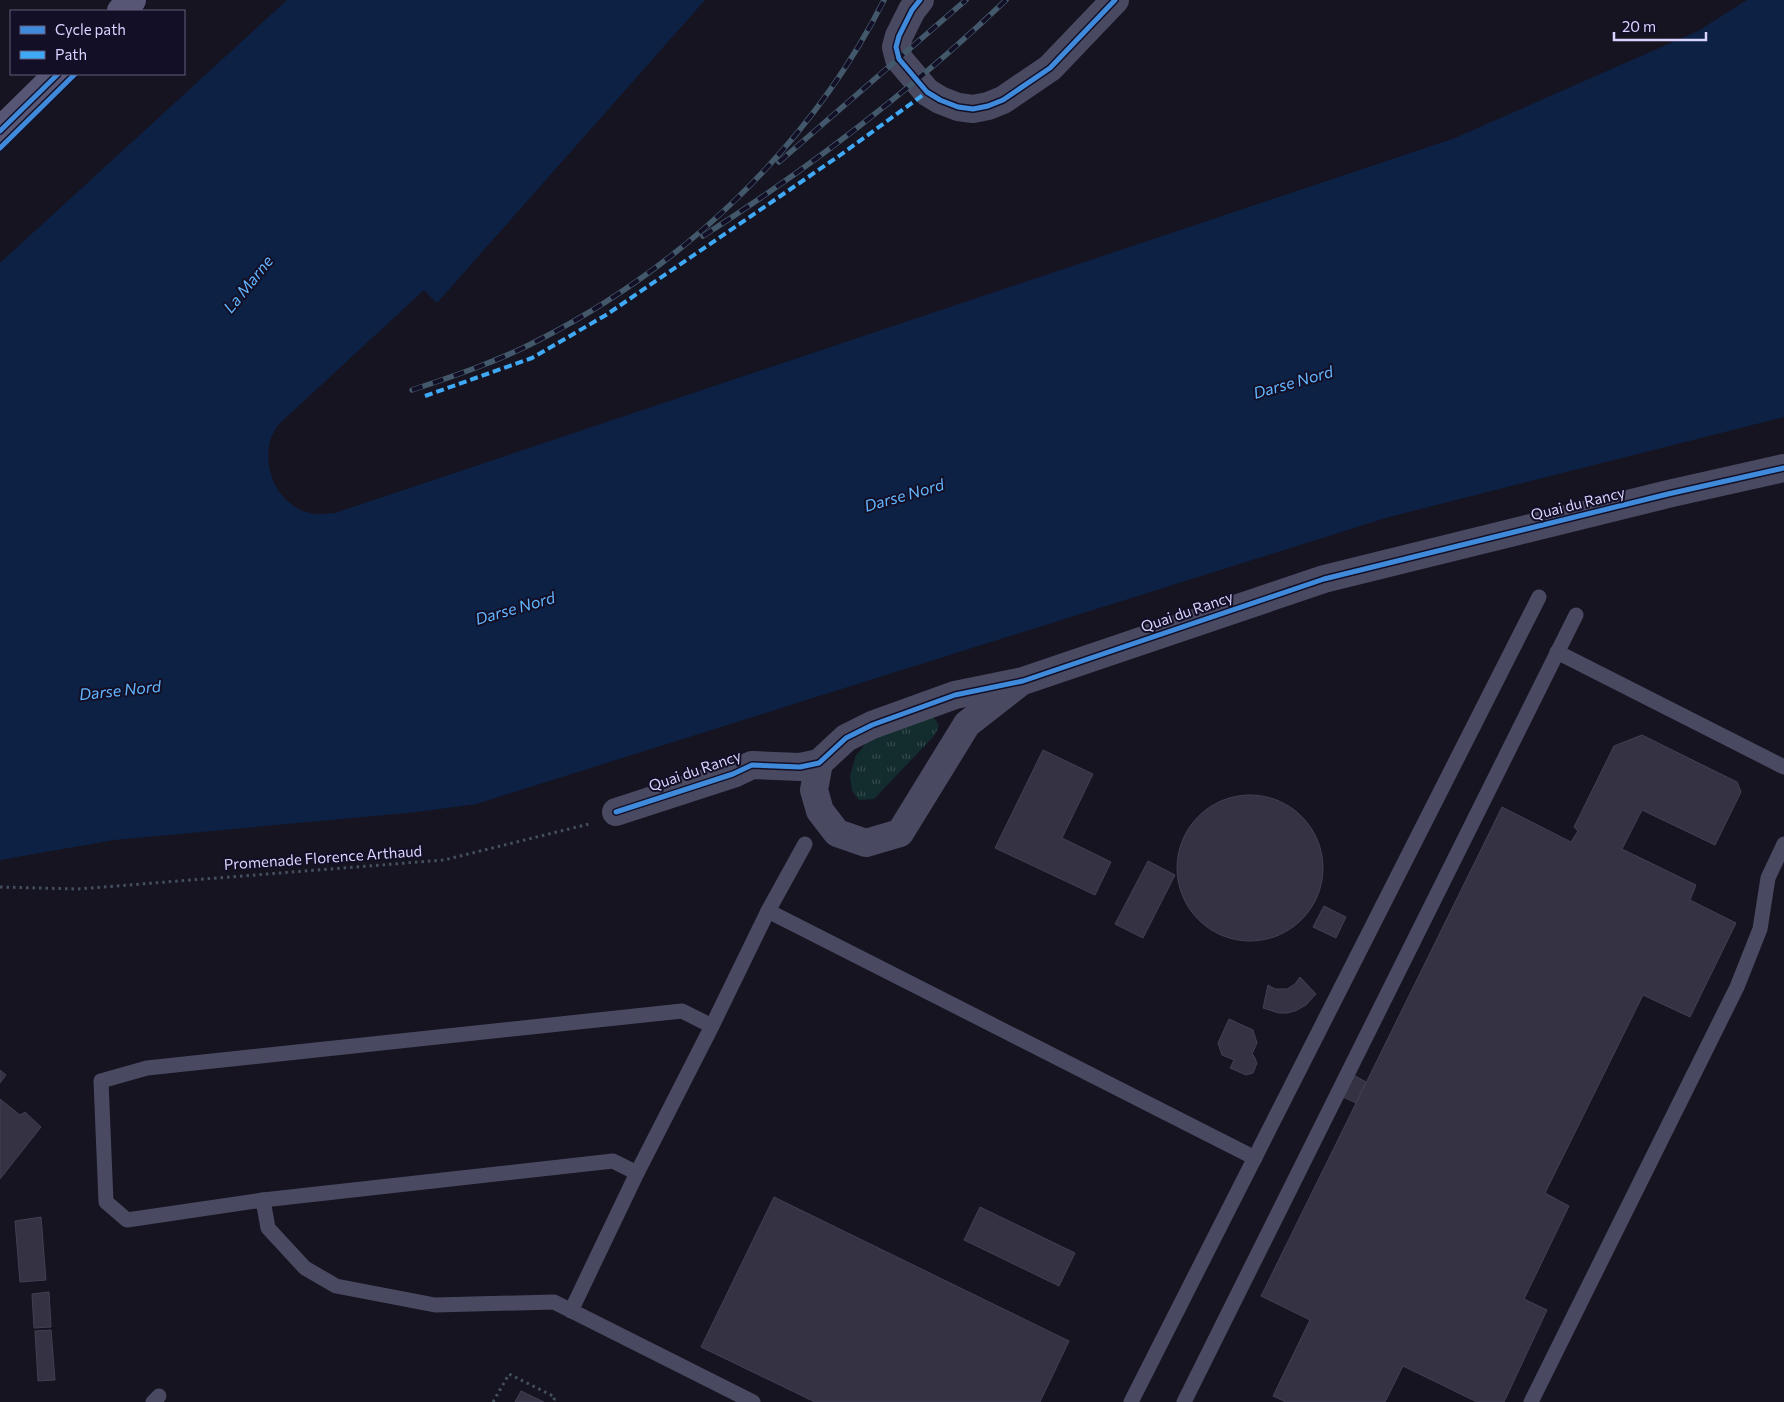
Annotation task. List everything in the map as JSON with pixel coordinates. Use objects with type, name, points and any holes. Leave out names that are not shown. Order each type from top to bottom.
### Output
[{"type":"street","points":[[122,10],[132,0]]},
{"type":"street","points":[[920,0],[908,16],[899,36],[896,47],[899,58],[927,92],[940,100],[958,107],[973,109],[1003,100],[1050,68],[1115,0]]},
{"type":"street","points":[[0,131],[57,75]]},
{"type":"street","name":"Quai du Rancy","points":[[604,817],[733,774],[752,765],[800,767],[819,763],[846,738],[872,724],[956,695],[1023,681],[1324,579],[1668,494],[1784,468]]},
{"type":"street","name":"Quai du Rancy","points":[[819,763],[814,790],[820,812],[837,832],[866,843],[900,833],[967,724],[1023,681]]},
{"type":"lane","points":[[1131,1402],[1539,597]]},
{"type":"lane","points":[[1184,1402],[1576,615]]},
{"type":"lane","points":[[1557,652],[1784,767]]},
{"type":"lane","points":[[571,1311],[637,1173],[768,911],[805,844]]},
{"type":"lane","points":[[1531,1402],[1737,987],[1760,929],[1768,878],[1784,844]]},
{"type":"lane","points":[[768,911],[1255,1158]]},
{"type":"lane","points":[[637,1173],[613,1161],[263,1200],[127,1220],[106,1202],[102,1081],[147,1068],[682,1011],[712,1026]]},
{"type":"lane","points":[[263,1200],[268,1228],[305,1268],[336,1286],[436,1305],[554,1302],[753,1402]]},
{"type":"path","points":[[493,1402],[509,1374],[555,1397],[553,1402]]},
{"type":"green space","points":[[931,716],[939,726],[934,736],[874,799],[859,800],[852,791],[850,776],[856,755],[871,738]]},
{"type":"water","points":[[287,0],[705,0],[437,303],[424,290],[279,424],[272,434],[268,453],[272,477],[284,497],[292,505],[303,511],[317,514],[335,513],[1455,138],[1698,31],[1747,0],[1784,0],[1784,417],[1389,517],[476,804],[417,812],[114,840],[0,860],[0,263]]},
{"type":"building","points":[[1642,735],[1737,782],[1741,792],[1715,845],[1642,810],[1622,849],[1696,885],[1690,900],[1736,923],[1690,1017],[1643,995],[1545,1193],[1569,1206],[1524,1299],[1547,1310],[1504,1402],[1477,1402],[1403,1366],[1385,1402],[1286,1402],[1273,1396],[1310,1320],[1261,1296],[1502,807],[1571,842],[1578,831],[1574,827],[1614,746]]},
{"type":"building","points":[[1043,750],[1093,774],[1062,838],[1111,862],[1095,895],[995,848]]},
{"type":"building","points":[[1250,795],[1278,801],[1302,816],[1317,840],[1323,868],[1317,896],[1302,920],[1278,935],[1250,941],[1222,935],[1198,920],[1183,896],[1177,868],[1183,840],[1198,816],[1222,801]]},
{"type":"building","points":[[1148,861],[1175,875],[1143,938],[1115,924]]},
{"type":"building","points":[[1324,906],[1346,917],[1336,938],[1313,927]]},
{"type":"building","points":[[1300,977],[1316,994],[1306,1005],[1287,1013],[1279,1013],[1263,1008],[1268,985],[1275,989],[1287,989],[1295,984]]},
{"type":"building","points":[[1229,1019],[1253,1030],[1257,1043],[1252,1054],[1257,1063],[1253,1073],[1246,1075],[1230,1068],[1234,1060],[1222,1055],[1218,1043]]},
{"type":"building","points":[[0,1070],[6,1075],[0,1083]]},
{"type":"building","points":[[1350,1073],[1366,1082],[1356,1103],[1339,1095]]},
{"type":"building","points":[[0,1099],[20,1115],[25,1112],[41,1127],[0,1179]]},
{"type":"building","points":[[774,1197],[1069,1341],[1040,1402],[815,1402],[701,1347]]},
{"type":"building","points":[[980,1207],[1075,1253],[1059,1286],[964,1240]]},
{"type":"building","points":[[41,1217],[46,1280],[20,1282],[15,1221]]},
{"type":"building","points":[[49,1292],[51,1327],[34,1328],[32,1294]]},
{"type":"building","points":[[51,1330],[55,1380],[38,1381],[35,1331]]},
{"type":"building","points":[[521,1391],[544,1402],[515,1402]]},
{"type":"railway","points":[[412,390],[490,362],[535,342],[589,312],[641,278],[691,240],[737,198],[780,153],[819,105],[854,54],[884,0]]},
{"type":"railway","points":[[779,162],[966,0]]},
{"type":"railway","points":[[703,236],[783,183],[898,96],[1006,0]]},
{"type":"marked path","points":[[425,396],[532,358],[606,315],[839,156],[927,92]]},
{"type":"cycle path","points":[[920,0],[912,10],[899,36],[896,47],[899,59],[927,92],[940,100],[958,107],[973,109],[1003,100],[1050,68],[1115,0]]},
{"type":"cycle path","points":[[0,131],[57,75]]},
{"type":"cycle path","points":[[0,148],[74,75]]},
{"type":"cycle path","points":[[616,812],[733,774],[752,765],[800,767],[819,763],[846,738],[872,725],[955,695],[1023,681],[1324,579],[1668,494],[1784,468]]},
{"type":"water label","name":"La Marne","points":[[248,284]]},
{"type":"water label","name":"Darse Nord","points":[[1293,382]]},
{"type":"water label","name":"Darse Nord","points":[[904,495]]},
{"type":"water label","name":"Darse Nord","points":[[515,608]]},
{"type":"water label","name":"Darse Nord","points":[[120,690]]}]
